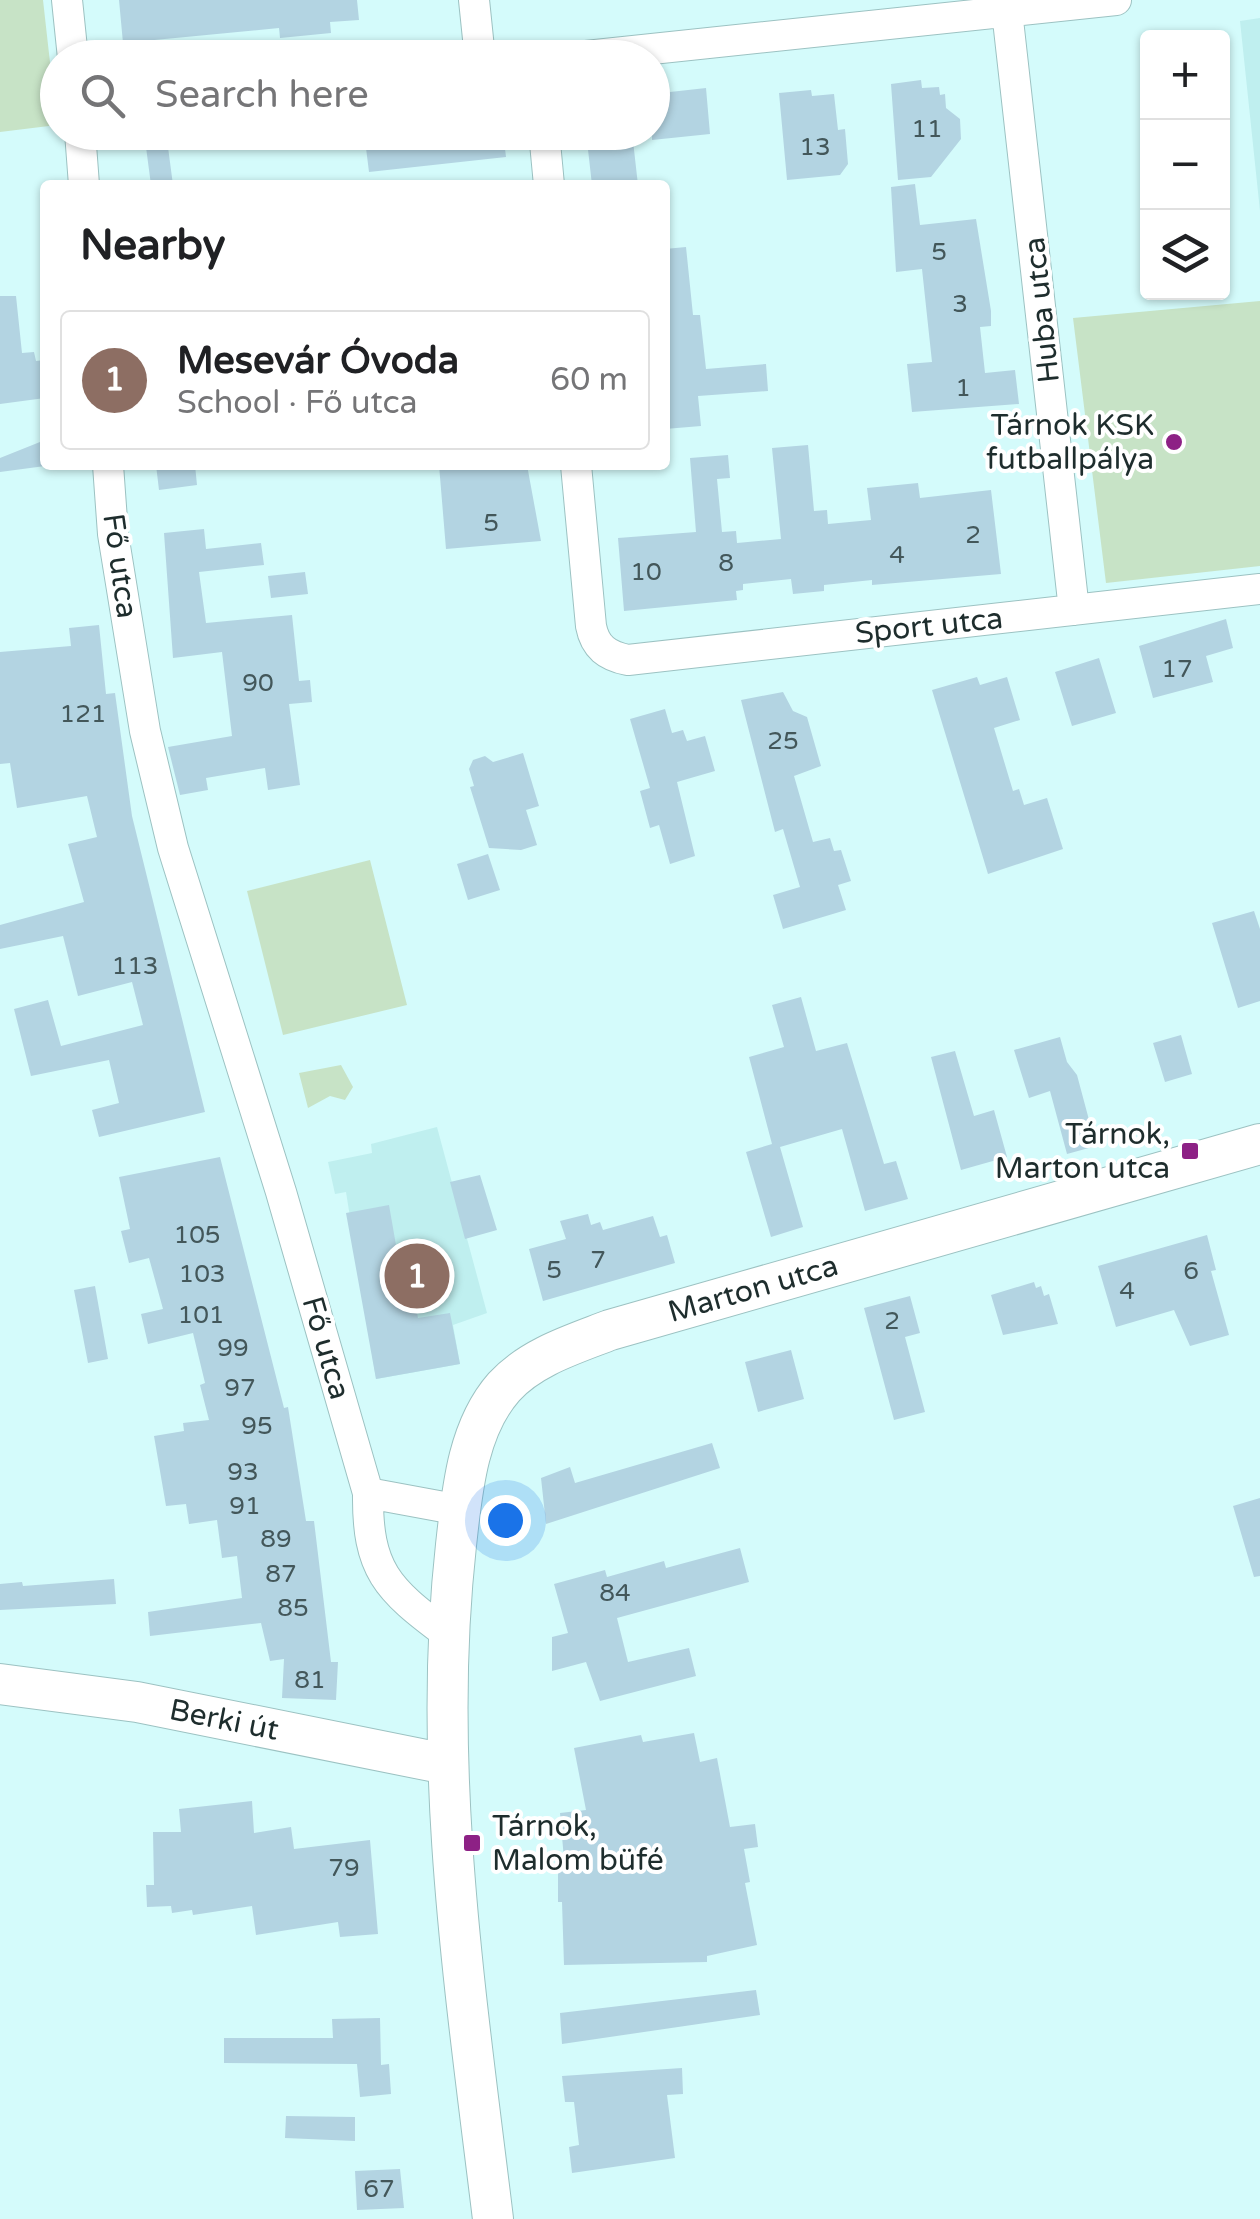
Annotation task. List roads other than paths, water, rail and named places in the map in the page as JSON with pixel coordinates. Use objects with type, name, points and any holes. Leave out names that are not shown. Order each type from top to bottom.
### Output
[{"type":"street","points":[[67,0],[71,40]]},
{"type":"street","points":[[474,0],[478,40]]},
{"type":"street","points":[[670,47],[1116,0]]},
{"type":"street","name":"Huba utca","points":[[1007,11],[1074,610]]},
{"type":"street","points":[[81,150],[84,180]]},
{"type":"street","points":[[546,150],[549,180]]},
{"type":"street","name":"Fő utca","points":[[108,470],[113,534],[144,731],[169,831],[368,1493],[367,1533],[388,1587],[446,1634]]},
{"type":"street","name":"Sport utca","points":[[576,470],[591,626],[601,649],[628,660],[1260,589]]},
{"type":"street","name":"Marton utca","points":[[446,1634],[470,1452],[484,1416],[504,1386],[562,1348],[1260,1144]]},
{"type":"street","points":[[368,1493],[460,1510]]},
{"type":"street","points":[[446,1634],[446,1764],[493,2219]]},
{"type":"street","name":"Berki út","points":[[0,1684],[137,1702],[446,1764]]},
{"type":"place","name":"Tárnok KSK futballpálya","points":[[1174,442]]},
{"type":"place","name":"Tárnok, Marton utca","points":[[1190,1151]]},
{"type":"place","name":"Mesevár Óvoda","points":[[417,1276]]},
{"type":"place","name":"Tárnok, Malom büfé","points":[[472,1843]]}]
